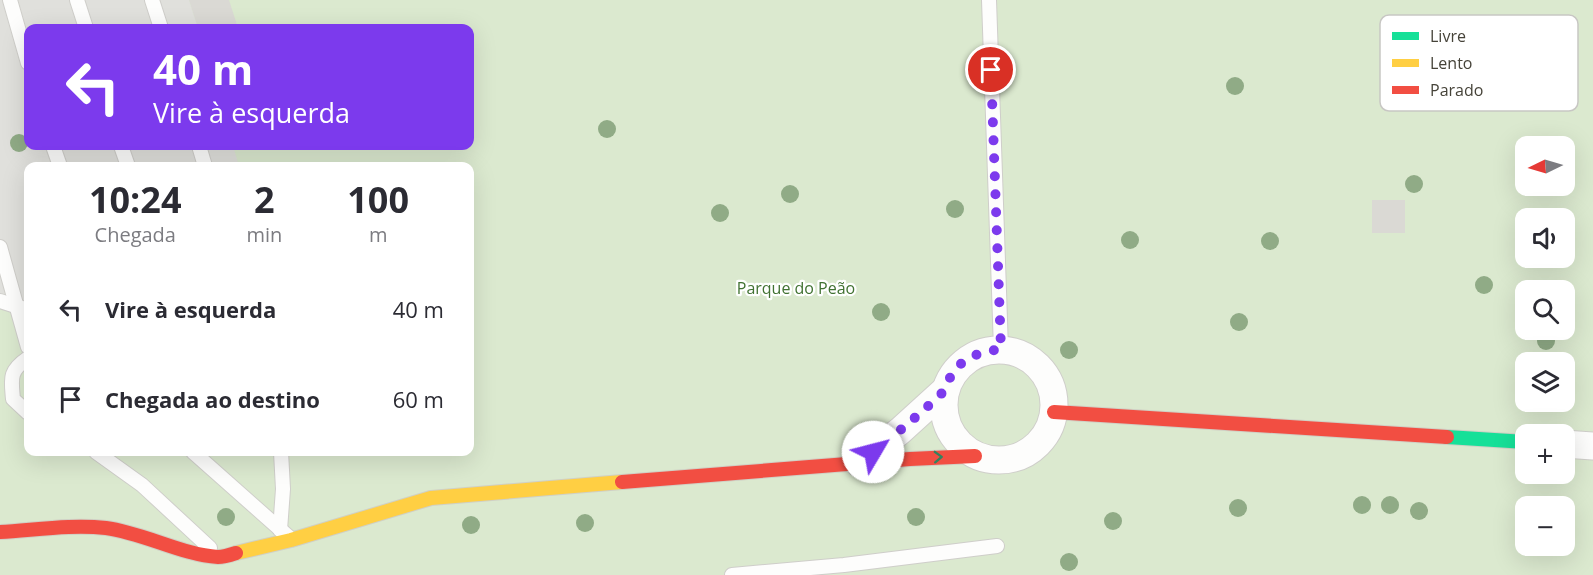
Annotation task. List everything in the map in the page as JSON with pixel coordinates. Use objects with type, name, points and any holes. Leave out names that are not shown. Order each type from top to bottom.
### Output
[{"type":"street","points":[[0,532],[74,527],[106,528],[143,536],[195,553],[220,557],[286,535],[431,498],[910,459],[975,456],[992,460],[1009,460],[1025,454],[1039,444],[1049,429],[1054,412],[1053,395],[1048,378],[1036,363],[1020,353],[1001,349],[982,352],[965,360],[952,374],[944,391],[943,411],[948,429],[959,445],[975,456]]},
{"type":"street","points":[[859,463],[900,431],[944,391]]},
{"type":"street","points":[[1054,412],[1515,441]]},
{"type":"street","points":[[1575,445],[1593,446]]},
{"type":"lane","points":[[10,0],[24,49]]},
{"type":"lane","points":[[77,0],[85,24]]},
{"type":"lane","points":[[152,0],[160,24]]},
{"type":"lane","points":[[989,0],[1001,349]]},
{"type":"lane","points":[[0,246],[23,308]]},
{"type":"lane","points":[[0,301],[23,308]]},
{"type":"lane","points":[[24,361],[19,364],[11,378],[13,399],[24,409]]},
{"type":"lane","points":[[102,456],[142,485],[220,557]]},
{"type":"lane","points":[[197,456],[286,535]]},
{"type":"lane","points":[[281,456],[286,535]]},
{"type":"lane","points":[[732,575],[868,568],[997,546]]},
{"type":"green space","name":"Parque do Peão","points":[[0,0],[1593,0],[1593,575],[0,575]]},
{"type":"shaded area","points":[[0,0],[189,0],[197,24],[24,24],[24,150],[234,150],[238,162],[24,162],[24,318],[0,308]]},
{"type":"building","points":[[189,0],[229,0],[237,24],[197,24]]},
{"type":"building","points":[[1372,200],[1405,200],[1405,233],[1372,233]]},
{"type":"traffic: fast","points":[[1447,437],[1515,441]]},
{"type":"traffic: slow","points":[[236,553],[291,540],[431,498],[622,482]]},
{"type":"traffic: jam","points":[[1054,412],[1447,437]]},
{"type":"traffic: jam","points":[[622,482],[975,456]]},
{"type":"traffic: jam","points":[[0,532],[67,527],[106,528],[204,555],[220,557],[236,553]]},
{"type":"route","points":[[873,452],[944,391],[952,374],[965,360],[982,352],[1001,349],[991,70]]}]
